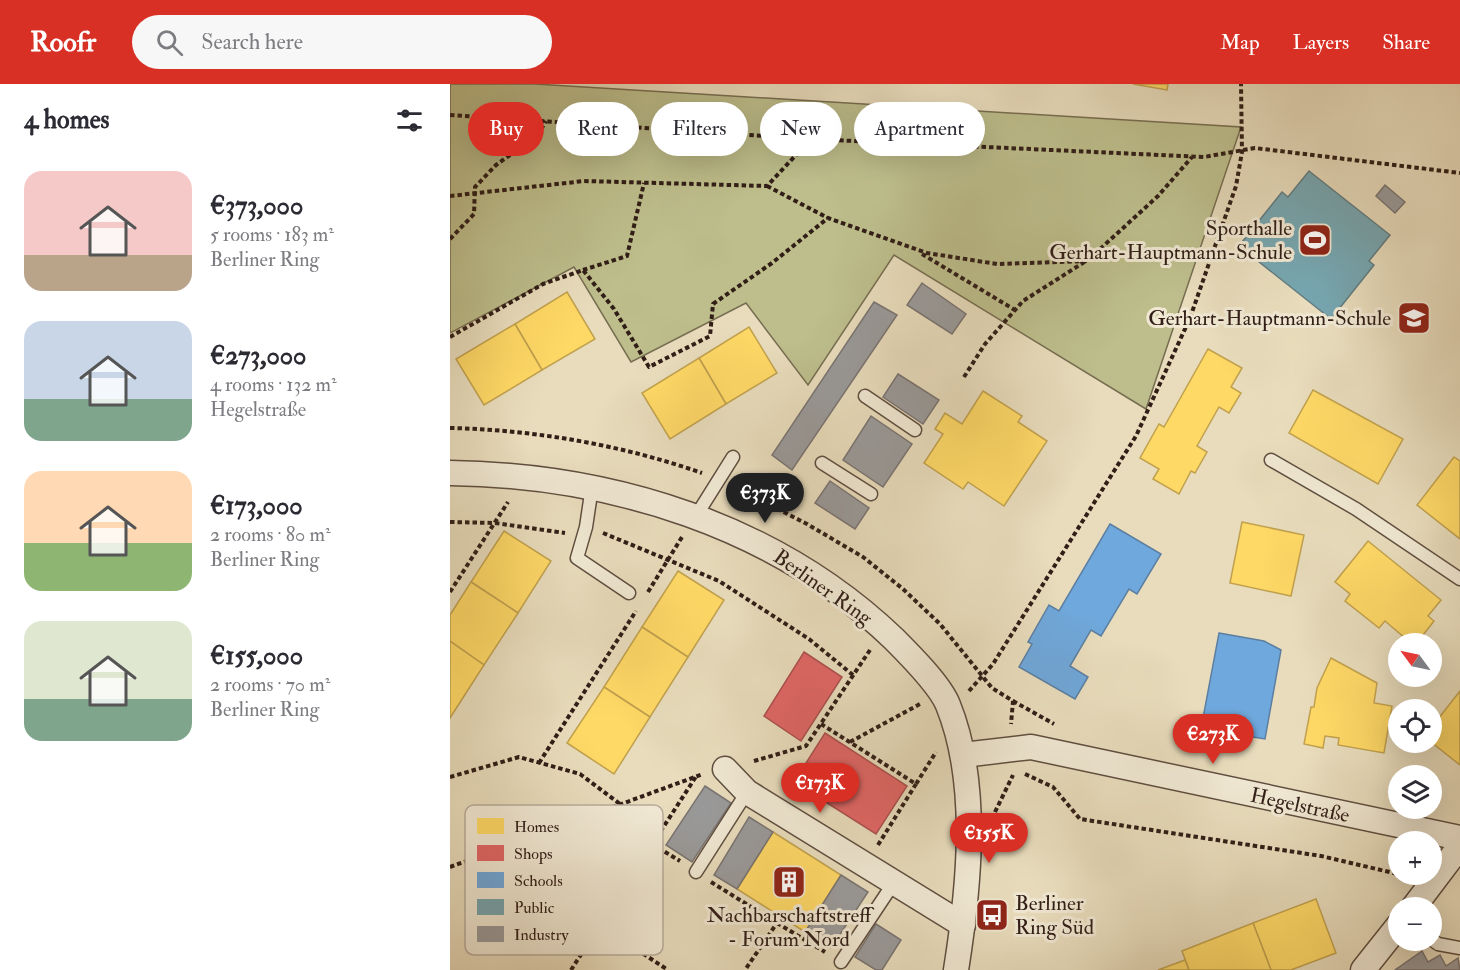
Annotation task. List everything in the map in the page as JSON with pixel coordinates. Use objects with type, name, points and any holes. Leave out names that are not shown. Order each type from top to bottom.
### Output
[{"type":"street","name":"Berliner Ring","points":[[450,473],[526,476],[592,487],[696,516],[784,557],[822,581],[883,629],[948,706],[963,755],[968,885],[956,970]]},
{"type":"street","name":"Hegelstraße","points":[[963,755],[1015,758],[1031,747],[1460,838]]},
{"type":"street","points":[[725,770],[747,792],[963,925]]},
{"type":"street","points":[[1421,897],[1460,846]]},
{"type":"street","points":[[1363,970],[1388,939]]},
{"type":"lane","points":[[865,396],[915,430]]},
{"type":"lane","points":[[696,516],[733,456]]},
{"type":"lane","points":[[1270,459],[1356,509],[1460,579]]},
{"type":"lane","points":[[822,463],[871,494]]},
{"type":"lane","points":[[592,487],[586,527],[578,558],[629,593]]},
{"type":"lane","points":[[696,872],[747,792]]},
{"type":"lane","points":[[841,962],[893,884]]},
{"type":"lane","points":[[1442,945],[1460,948]]},
{"type":"path","points":[[849,742],[948,706],[970,690],[993,664],[1136,436],[1190,318],[1236,186],[1242,152],[1241,84]]},
{"type":"path","points":[[450,115],[760,136]]},
{"type":"path","points":[[450,239],[474,213],[475,187],[496,165],[538,135],[546,122]]},
{"type":"path","points":[[842,140],[1193,156],[1242,152],[1255,148],[1460,173]]},
{"type":"path","points":[[767,186],[795,156]]},
{"type":"path","points":[[964,377],[985,344],[1023,301],[1087,261],[1158,196],[1193,156]]},
{"type":"path","points":[[450,196],[584,181],[767,186],[828,218],[927,253],[997,264],[1087,261]]},
{"type":"path","points":[[450,337],[543,284],[627,256],[644,183]]},
{"type":"path","points":[[583,270],[614,309],[649,367],[710,336],[713,304],[772,263],[828,218]]},
{"type":"path","points":[[914,249],[1015,310]]},
{"type":"path","points":[[450,592],[526,476]]},
{"type":"path","points":[[647,593],[696,516]]},
{"type":"path","points":[[450,522],[495,523],[569,534],[586,527],[719,581],[809,639],[853,675]]},
{"type":"path","points":[[539,763],[641,602]]},
{"type":"path","points":[[450,777],[519,757],[580,774],[620,804],[698,775],[725,770],[806,746],[883,629]]},
{"type":"path","points":[[984,675],[992,688],[1059,727]]},
{"type":"path","points":[[994,819],[995,810],[1015,758],[1010,733],[1013,701]]},
{"type":"path","points":[[865,866],[916,784],[948,706]]},
{"type":"path","points":[[821,724],[916,784]]},
{"type":"path","points":[[1015,758],[1053,787],[1080,819],[1321,856],[1388,872]]},
{"type":"path","points":[[663,828],[698,775]]},
{"type":"path","points":[[663,851],[841,962]]},
{"type":"path","points":[[450,867],[465,861]]},
{"type":"path","points":[[745,970],[777,923]]},
{"type":"path","points":[[571,970],[581,955]]},
{"type":"path","points":[[644,955],[668,970]]},
{"type":"green space","points":[[450,84],[535,84],[831,102],[760,102],[760,156],[842,156],[842,103],[854,103],[854,156],[985,156],[985,111],[1241,127],[1146,409],[894,255],[808,385],[746,303],[631,362],[574,267],[450,333]]},
{"type":"building: Homes","points":[[1133,84],[1168,84],[1167,90]]},
{"type":"building: Homes","points":[[567,292],[595,339],[542,370],[515,324]]},
{"type":"building: Homes","points":[[515,324],[542,370],[484,405],[456,359]]},
{"type":"building: Homes","points":[[749,327],[777,373],[726,404],[699,358]]},
{"type":"building: Homes","points":[[1208,349],[1242,368],[1231,387],[1241,393],[1229,413],[1219,407],[1197,446],[1207,452],[1195,473],[1191,471],[1179,494],[1153,479],[1159,469],[1140,458],[1159,424],[1164,427]]},
{"type":"building: Homes","points":[[699,358],[726,404],[670,439],[642,393]]},
{"type":"building: Homes","points":[[1313,390],[1403,439],[1378,484],[1289,433]]},
{"type":"building: Homes","points":[[983,391],[1022,416],[1018,422],[1047,441],[1004,506],[968,482],[963,489],[924,463],[943,434],[935,429],[945,413],[962,424]]},
{"type":"building: Homes","points":[[1454,457],[1460,461],[1460,539],[1417,505]]},
{"type":"building: Homes","points":[[1242,522],[1304,535],[1291,596],[1230,583]]},
{"type":"building: Homes","points":[[504,531],[551,561],[518,613],[471,582]]},
{"type":"building: Homes","points":[[1368,541],[1441,600],[1428,616],[1434,621],[1425,633],[1399,633],[1385,621],[1379,628],[1345,601],[1350,594],[1335,582]]},
{"type":"building: Homes","points":[[678,571],[724,600],[688,657],[642,627]]},
{"type":"building: Homes","points":[[471,582],[518,613],[484,665],[450,641],[450,615]]},
{"type":"building: Homes","points":[[642,627],[688,657],[650,717],[604,687]]},
{"type":"building: Homes","points":[[450,641],[484,665],[450,718]]},
{"type":"building: Homes","points":[[1331,658],[1377,683],[1374,703],[1388,705],[1388,730],[1384,753],[1338,745],[1339,738],[1325,736],[1323,748],[1304,744],[1317,688]]},
{"type":"building: Homes","points":[[604,687],[650,717],[614,774],[567,743]]},
{"type":"building: Homes","points":[[1460,691],[1460,765],[1442,751],[1442,714]]},
{"type":"building: Homes","name":"Nachbarschaftstreff - Forum Nord","points":[[773,832],[841,875],[805,932],[737,889]]},
{"type":"building: Homes","points":[[1316,899],[1336,953],[1291,970],[1271,970],[1253,923]]},
{"type":"building: Homes","points":[[1253,923],[1271,970],[1189,970],[1182,951]]},
{"type":"building: Homes","points":[[1185,960],[1189,970],[1158,970]]},
{"type":"building: Shops","points":[[804,652],[842,677],[801,741],[764,716]]},
{"type":"building: Shops","points":[[825,733],[907,786],[876,834],[794,782]]},
{"type":"building: Schools","points":[[1110,524],[1161,554],[1137,594],[1129,589],[1101,636],[1091,630],[1070,666],[1088,677],[1075,699],[1019,667],[1032,644],[1028,642],[1049,605],[1059,611]]},
{"type":"building: Schools","points":[[1219,633],[1264,641],[1281,650],[1265,739],[1234,734],[1203,718]]},
{"type":"building: Public","name":"Sporthalle Gerhart-Hauptmann-Schule","points":[[1309,171],[1390,235],[1369,261],[1374,265],[1331,319],[1239,246],[1282,192],[1288,197]]},
{"type":"building: Industry","points":[[1385,185],[1405,202],[1395,213],[1376,196]]},
{"type":"building: Industry","points":[[922,283],[966,314],[952,334],[907,305]]},
{"type":"building: Industry","points":[[874,302],[897,315],[792,470],[772,455]]},
{"type":"building: Industry","points":[[898,374],[939,400],[923,424],[883,397]]},
{"type":"building: Industry","points":[[871,416],[912,444],[883,487],[843,460]]},
{"type":"building: Industry","points":[[830,481],[869,508],[855,529],[815,503]]},
{"type":"building: Industry","points":[[705,786],[731,803],[692,862],[666,845]]},
{"type":"building: Industry","points":[[749,817],[773,832],[737,889],[714,875]]},
{"type":"building: Industry","points":[[841,875],[868,892],[831,948],[805,932]]},
{"type":"building: Industry","points":[[876,924],[901,940],[882,970],[876,970],[855,957]]},
{"type":"building: Industry","points":[[1422,951],[1428,962],[1440,955],[1446,966],[1458,958],[1460,970],[1395,970]]},
{"type":"place","name":"Sporthalle Gerhart-Hauptmann-Schule","points":[[1315,240]]},
{"type":"place","name":"Gerhart-Hauptmann-Schule","points":[[1414,318]]},
{"type":"place","name":"Nachbarschaftstreff - Forum Nord","points":[[789,882]]},
{"type":"place","name":"Berliner Ring Süd","points":[[992,915]]}]
